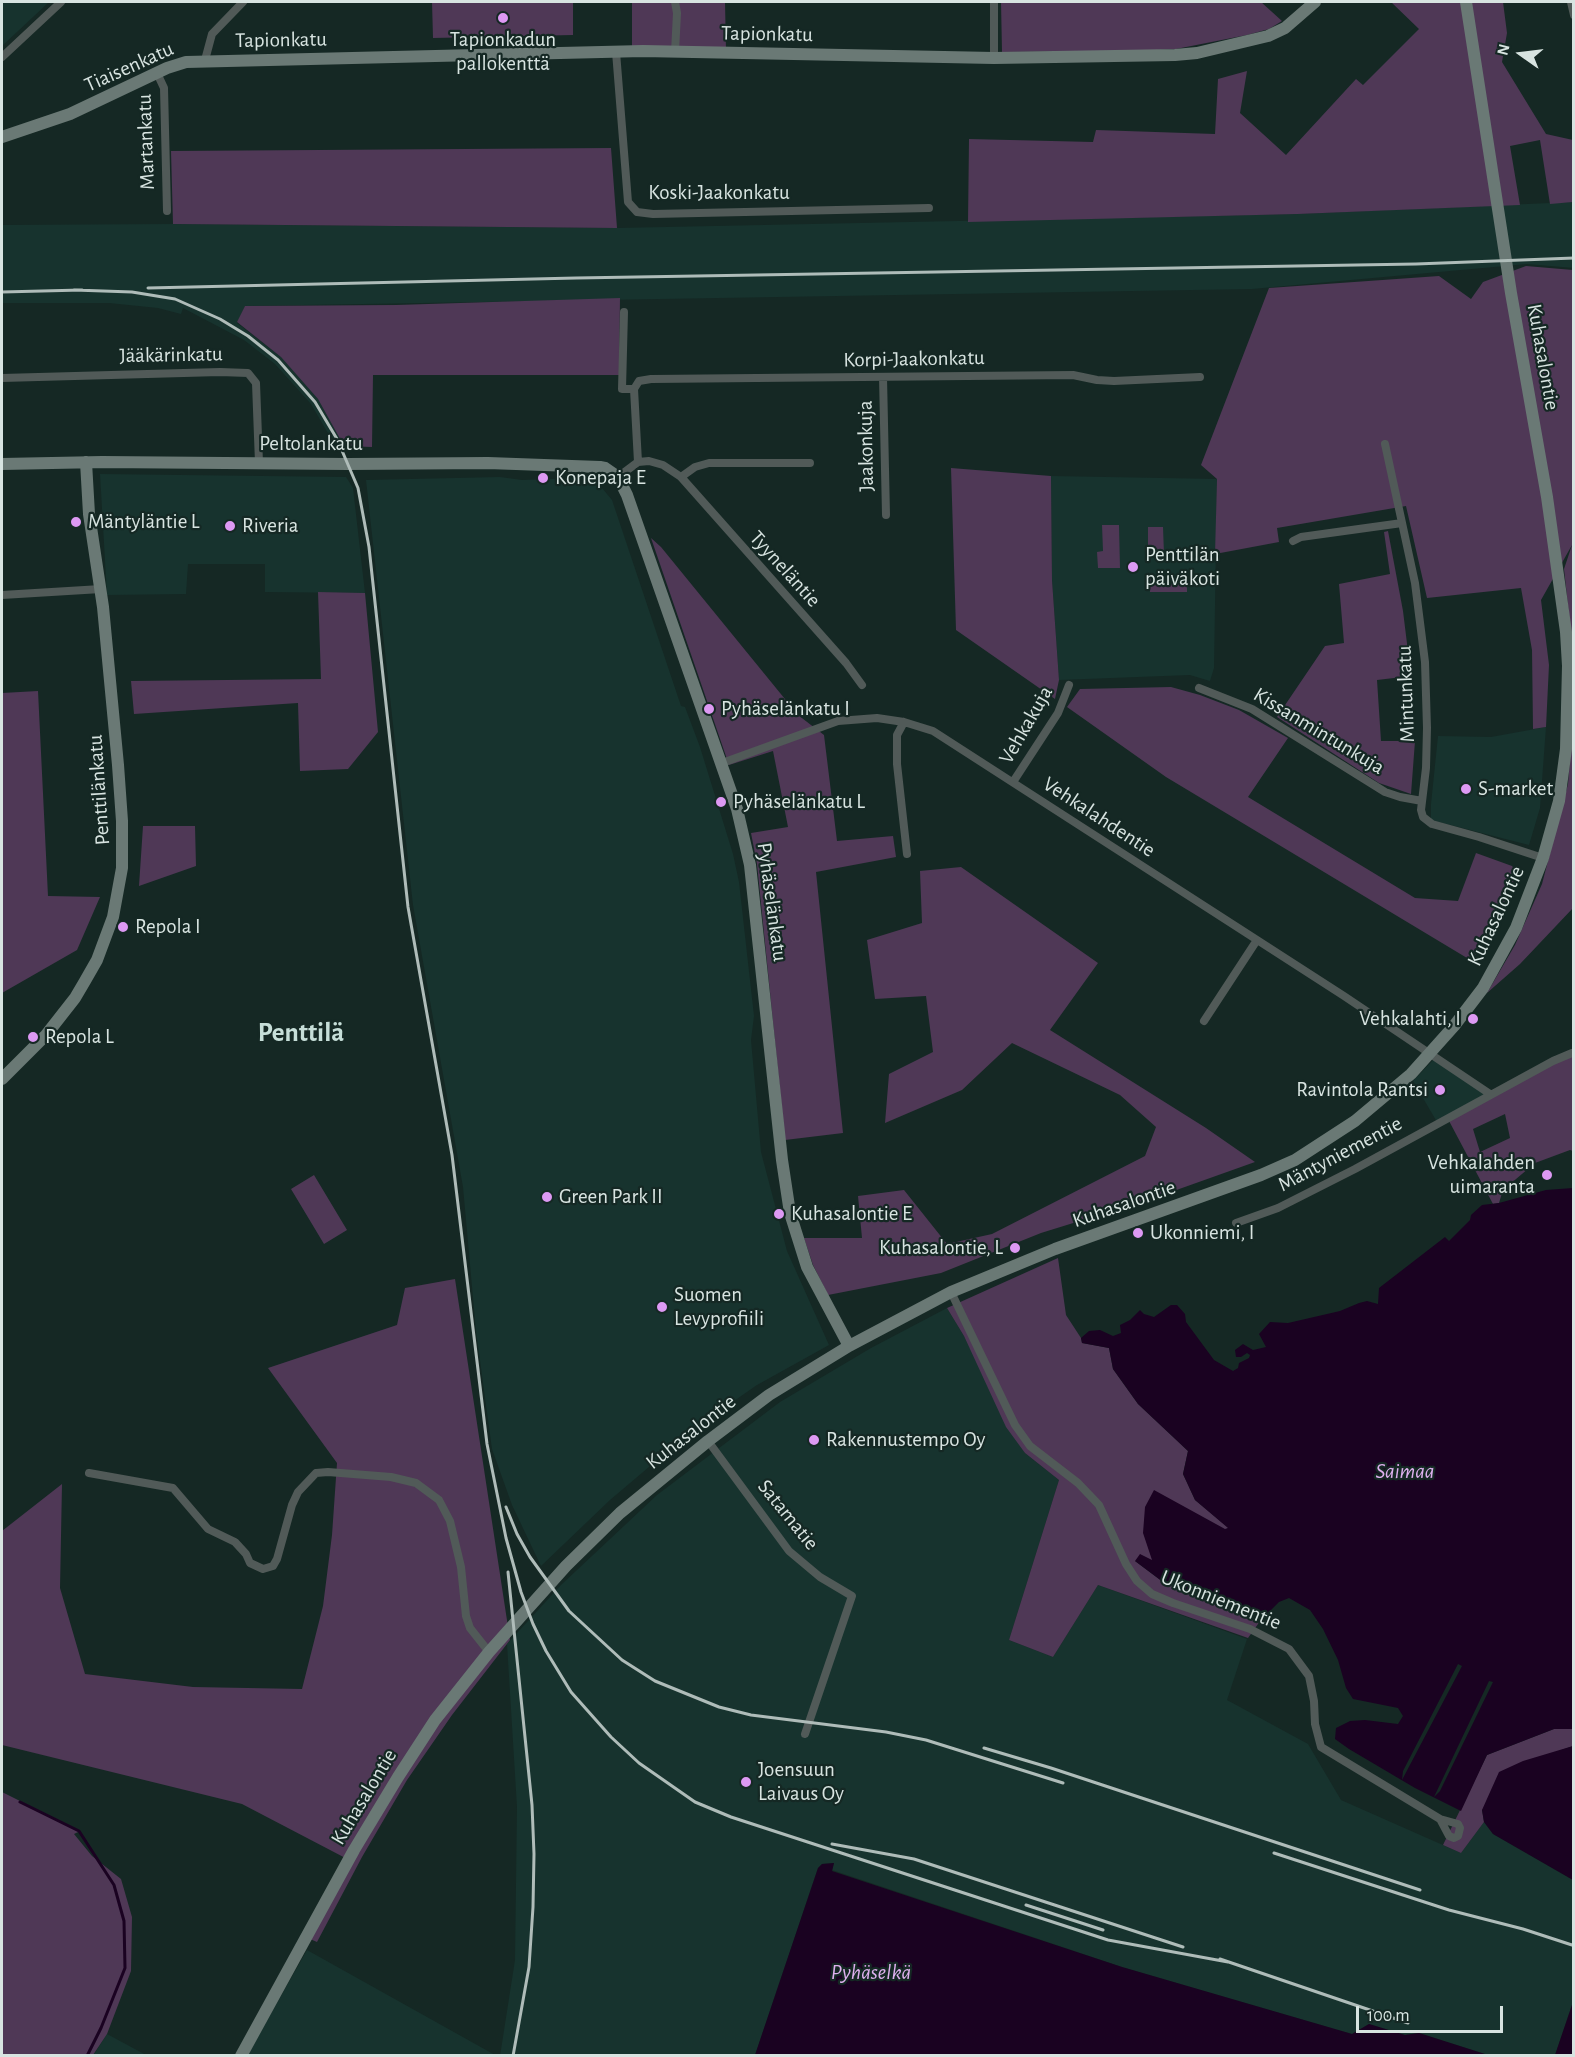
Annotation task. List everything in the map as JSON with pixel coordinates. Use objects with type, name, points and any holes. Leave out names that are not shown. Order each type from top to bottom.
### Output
[{"type":"street","points":[[2,57],[61,2]]},
{"type":"street","name":"Tiaisenkatu","points":[[2,137],[70,114],[157,73],[186,62],[205,60],[212,34],[243,2]]},
{"type":"street","points":[[675,2],[678,25],[675,52]]},
{"type":"street","points":[[994,2],[994,58]]},
{"type":"street","name":"Tapionkatu","points":[[205,60],[616,52],[994,58],[1197,53],[1268,36],[1285,28],[1315,2]]},
{"type":"street","name":"Kuhasalontie","points":[[241,2055],[354,1850],[435,1720],[489,1652],[583,1548],[620,1513],[708,1441],[769,1395],[849,1346],[951,1292],[1055,1249],[1261,1175],[1295,1160],[1355,1121],[1411,1074],[1469,1007],[1505,950],[1543,858],[1559,801],[1570,749],[1568,666],[1566,632],[1547,496],[1466,2]]},
{"type":"street","points":[[1571,2],[1574,15]]},
{"type":"street","name":"Koski-Jaakonkatu","points":[[616,52],[628,202],[637,212],[653,214],[929,208]]},
{"type":"street","name":"Martankatu","points":[[157,73],[164,88],[167,211]]},
{"type":"street","points":[[624,312],[622,389],[634,389],[638,462]]},
{"type":"street","name":"Jääkärinkatu","points":[[2,378],[249,373],[256,383],[259,464]]},
{"type":"street","name":"Korpi-Jaakonkatu","points":[[634,389],[639,381],[651,379],[1072,375],[1114,381],[1200,377]]},
{"type":"street","name":"Jaakonkuja","points":[[883,377],[885,515]]},
{"type":"street","name":"Mintunkatu","points":[[1385,444],[1414,583],[1425,662],[1426,768],[1422,801]]},
{"type":"street","points":[[618,477],[638,462],[649,461],[663,465],[681,477],[695,466],[709,463],[810,463]]},
{"type":"street","name":"Peltolankatu","points":[[2,464],[86,462],[488,463],[588,466],[605,468],[618,477]]},
{"type":"street","name":"Penttilänkatu","points":[[2,1079],[46,1035],[80,989],[97,960],[105,939],[122,868],[123,821],[101,588],[91,531],[86,462]]},
{"type":"street","name":"Pyhäselänkatu","points":[[618,477],[627,495],[737,809],[750,865],[782,1160],[790,1213],[807,1266],[849,1346]]},
{"type":"street","name":"Tyyneläntie","points":[[681,477],[846,663],[862,685]]},
{"type":"street","points":[[1293,541],[1301,537],[1402,523]]},
{"type":"street","points":[[2,595],[101,588]]},
{"type":"street","name":"Vehkakuja","points":[[1013,782],[1058,712],[1069,685]]},
{"type":"street","name":"Kissanmintunkuja","points":[[1199,688],[1252,709],[1385,792],[1422,801]]},
{"type":"street","name":"Vehkalahdentie","points":[[722,763],[838,721],[877,718],[904,722],[933,731],[1257,940],[1490,1094]]},
{"type":"street","points":[[904,722],[897,735],[897,764],[907,854]]},
{"type":"street","points":[[1422,801],[1421,810],[1424,817],[1432,824],[1543,858]]},
{"type":"street","points":[[1204,1022],[1257,940]]},
{"type":"street","name":"Mäntyniementie","points":[[1236,1223],[1287,1203],[1490,1094],[1572,1053]]},
{"type":"street","name":"Ukonniementie","points":[[951,1292],[1015,1425],[1030,1446],[1078,1483],[1099,1505],[1118,1548],[1137,1581],[1152,1593],[1173,1603],[1250,1629],[1289,1649],[1309,1676],[1314,1701],[1315,1724],[1321,1747],[1440,1819]]},
{"type":"street","name":"Satamatie","points":[[708,1441],[789,1551],[820,1576],[852,1596],[806,1734]]},
{"type":"street","points":[[88,1473],[173,1488],[208,1529],[236,1542],[250,1563],[263,1569],[273,1566],[277,1559],[292,1505],[298,1492],[316,1473],[391,1478],[416,1483],[439,1500],[450,1521],[461,1567],[466,1616],[470,1628],[489,1652]]},
{"type":"shaded area","points":[[2,2],[49,2],[2,46]]},
{"type":"shaded area","name":"Tapionkadun pallokenttä","points":[[432,2],[573,2],[573,35],[433,38]]},
{"type":"shaded area","points":[[632,2],[725,2],[726,50],[632,49]]},
{"type":"shaded area","points":[[1001,2],[1261,2],[1282,21],[1269,29],[1247,35],[1176,49],[1002,52]]},
{"type":"shaded area","points":[[1391,2],[1503,2],[1507,33],[1502,62],[1546,134],[1573,140],[1573,202],[1550,204],[1540,140],[1510,146],[1520,205],[1298,214],[968,222],[969,139],[1093,142],[1096,130],[1215,134],[1218,79],[1247,71],[1240,113],[1286,155],[1356,79],[1363,85],[1419,29]]},
{"type":"shaded area","points":[[611,148],[617,228],[173,224],[171,151]]},
{"type":"shaded area","points":[[1573,202],[1574,268],[1527,264],[1252,289],[245,306],[237,323],[281,357],[318,399],[344,446],[336,447],[311,404],[275,364],[244,340],[183,308],[181,314],[158,308],[109,303],[2,303],[2,225],[173,224],[617,228],[1298,214]]},
{"type":"shaded area","points":[[1526,266],[1573,270],[1573,651],[1564,569],[1572,545],[1541,600],[1549,665],[1546,727],[1533,729],[1532,650],[1521,588],[1427,598],[1406,506],[1277,528],[1279,542],[1215,554],[1217,479],[1201,465],[1269,288],[1439,276],[1471,299],[1483,282]]},
{"type":"shaded area","points":[[620,298],[619,375],[373,375],[372,447],[344,446],[318,399],[281,357],[237,322],[245,306],[396,305]]},
{"type":"shaded area","points":[[951,468],[1051,476],[1052,580],[1059,680],[1055,699],[956,630]]},
{"type":"shaded area","name":"Riveria","points":[[100,474],[346,477],[353,488],[365,593],[265,592],[265,564],[188,564],[186,594],[107,595]]},
{"type":"shaded area","name":"Penttilän päiväkoti","points":[[1051,476],[1217,479],[1214,668],[1210,681],[1190,675],[1059,680],[1052,580]]},
{"type":"shaded area","points":[[500,477],[522,480],[582,478],[597,482],[612,500],[681,706],[685,707],[700,747],[733,854],[739,882],[754,1016],[751,1040],[761,1152],[787,1251],[829,1345],[757,1385],[695,1428],[610,1500],[541,1566],[512,1505],[492,1449],[476,1331],[463,1187],[413,905],[366,480]]},
{"type":"shaded area","points":[[1102,525],[1119,525],[1120,568],[1098,568],[1097,552],[1103,551]]},
{"type":"shaded area","points":[[1148,527],[1163,527],[1164,554],[1148,554]]},
{"type":"shaded area","points":[[1388,531],[1403,611],[1411,676],[1377,680],[1381,741],[1415,741],[1411,794],[1379,783],[1277,717],[1325,646],[1344,643],[1339,584],[1390,574],[1384,532]]},
{"type":"shaded area","points":[[651,538],[661,547],[798,715],[824,735],[837,841],[893,836],[896,857],[816,872],[843,1133],[785,1140],[757,864],[751,833],[788,827],[773,751],[729,765]]},
{"type":"shaded area","points":[[1150,577],[1187,577],[1187,592],[1150,592]]},
{"type":"shaded area","points":[[318,592],[365,593],[378,732],[348,769],[300,771],[298,703],[134,714],[131,681],[321,679]]},
{"type":"shaded area","points":[[1171,687],[1239,710],[1288,738],[1248,797],[1415,898],[1458,901],[1476,853],[1512,866],[1516,871],[1512,888],[1472,961],[1166,777],[1067,707],[1080,689]]},
{"type":"shaded area","points":[[38,691],[48,896],[100,897],[77,950],[2,993],[2,693]]},
{"type":"shaded area","points":[[1573,724],[1573,908],[1520,964],[1487,993],[1515,945],[1542,884],[1568,784]]},
{"type":"shaded area","points":[[1546,727],[1540,808],[1529,845],[1431,820],[1438,736],[1491,737]]},
{"type":"shaded area","points":[[143,826],[195,826],[196,866],[139,886]]},
{"type":"shaded area","points":[[961,867],[1098,963],[1050,1030],[1206,1128],[1255,1162],[1154,1198],[1041,1233],[941,1273],[828,1295],[813,1265],[804,1238],[862,1238],[858,1196],[904,1190],[947,1244],[992,1234],[1145,1156],[1156,1127],[1120,1095],[1012,1043],[962,1090],[885,1123],[889,1074],[933,1052],[926,996],[875,999],[867,940],[922,923],[920,871]]},
{"type":"shaded area","points":[[1573,1052],[1573,1151],[1570,1150],[1535,1163],[1503,1190],[1499,1203],[1493,1204],[1448,1119]],"holes":[[[1505,1114],[1510,1138],[1480,1152],[1473,1129]]]},
{"type":"shaded area","points":[[1435,1058],[1490,1094],[1437,1122],[1413,1081]]},
{"type":"shaded area","points":[[314,1175],[347,1230],[324,1244],[291,1189]]},
{"type":"shaded area","points":[[1058,1258],[1066,1315],[1082,1343],[1109,1348],[1113,1369],[1138,1404],[1188,1451],[1183,1474],[1195,1500],[1229,1528],[1153,1561],[1135,1561],[1163,1582],[1179,1580],[1187,1593],[1235,1605],[1263,1617],[1248,1638],[1098,1585],[1053,1657],[1009,1640],[1059,1480],[1025,1453],[1006,1427],[964,1336],[947,1308]]},
{"type":"shaded area","points":[[455,1279],[510,1640],[452,1715],[407,1780],[362,1857],[317,1942],[310,1939],[353,1862],[242,1804],[2,1745],[2,1531],[62,1484],[60,1588],[85,1674],[193,1687],[302,1689],[323,1606],[332,1535],[337,1463],[268,1368],[397,1325],[405,1288]]},
{"type":"shaded area","points":[[947,1308],[1025,1453],[1059,1480],[1009,1640],[1053,1657],[1098,1585],[1247,1639],[1227,1700],[1308,1744],[1341,1800],[1461,1853],[1484,1822],[1493,1834],[1573,1880],[1573,2002],[1555,2055],[1488,2055],[1419,2033],[1405,2035],[1369,2024],[1352,2034],[1122,1967],[832,1870],[834,1863],[822,1864],[818,1868],[755,2055],[500,2056],[515,1960],[517,1807],[507,1644],[561,1585],[657,1495],[780,1402],[871,1348]]},
{"type":"shaded area","points":[[1554,1729],[1573,1729],[1573,1746],[1559,1751],[1482,1810],[1484,1822],[1461,1853],[1443,1845],[1487,1755]]},
{"type":"shaded area","points":[[2,1792],[80,1831],[74,1834],[92,1856],[121,1879],[132,1917],[131,1971],[107,2034],[93,2055],[2,2055]]},
{"type":"shaded area","points":[[307,1950],[495,2055],[247,2056]]},
{"type":"shaded area","points":[[107,2034],[146,2055],[93,2056]]},
{"type":"water","name":"Saimaa","points":[[1573,1188],[1573,1729],[1554,1729],[1487,1755],[1461,1811],[1415,1788],[1335,1739],[1336,1728],[1350,1721],[1365,1720],[1398,1724],[1403,1716],[1398,1708],[1353,1699],[1346,1688],[1338,1660],[1323,1629],[1310,1610],[1289,1598],[1279,1602],[1264,1617],[1235,1605],[1186,1593],[1179,1581],[1163,1582],[1135,1561],[1140,1554],[1152,1560],[1143,1533],[1145,1507],[1154,1490],[1225,1529],[1228,1528],[1195,1500],[1183,1474],[1188,1451],[1138,1404],[1113,1369],[1109,1348],[1082,1343],[1081,1338],[1089,1331],[1100,1330],[1113,1336],[1121,1333],[1120,1325],[1130,1320],[1140,1310],[1154,1317],[1171,1305],[1177,1305],[1185,1314],[1186,1322],[1214,1360],[1233,1371],[1238,1368],[1239,1363],[1249,1358],[1250,1355],[1247,1353],[1236,1357],[1235,1350],[1243,1344],[1253,1350],[1266,1347],[1259,1334],[1270,1322],[1288,1323],[1340,1311],[1367,1301],[1378,1304],[1379,1288],[1445,1237],[1449,1241],[1482,1205],[1499,1203],[1546,1190]]},
{"type":"water","points":[[1574,1746],[1573,1880],[1493,1834],[1484,1822],[1482,1810],[1499,1772],[1523,1761]]},
{"type":"water","name":"Pyhäselkä","points":[[834,1863],[832,1871],[1122,1967],[1352,2034],[1369,2024],[1405,2035],[1419,2033],[1488,2055],[755,2055],[818,1868],[822,1864]]},
{"type":"water","points":[[1573,2002],[1573,2055],[1555,2055]]},
{"type":"pier","points":[[1458,1664],[1462,1666],[1402,1780],[1403,1771]]},
{"type":"pier","points":[[1489,1681],[1493,1682],[1440,1791],[1434,1797]]},
{"type":"waterway","points":[[20,1802],[79,1831],[114,1885],[124,1921],[125,1968],[87,2056]]},
{"type":"railway","points":[[148,288],[576,278],[1416,264],[1574,258]]},
{"type":"railway","points":[[74,290],[132,292],[175,299],[220,319],[248,336],[278,360],[315,402],[337,439],[358,488],[369,547],[408,907],[452,1155],[487,1444],[506,1538],[521,1592],[546,1651],[571,1692],[611,1737],[639,1763],[695,1802],[731,1817],[1108,1940],[1228,1962]]},
{"type":"railway","points":[[2,292],[82,290]]},
{"type":"railway","points":[[506,1507],[530,1557],[569,1611],[622,1660],[655,1681],[719,1707],[751,1715],[886,1732],[926,1740],[1063,1783]]},
{"type":"railway","points":[[508,1572],[532,1805],[534,1854],[529,1967],[513,2056]]},
{"type":"railway","points":[[984,1748],[1420,1890]]},
{"type":"railway","points":[[832,1844],[914,1859],[1183,1947]]},
{"type":"railway","points":[[1274,1853],[1449,1910],[1523,1929],[1572,1945]]},
{"type":"railway","points":[[1026,1905],[1103,1930]]},
{"type":"railway","points":[[1220,1959],[1408,2023]]},
{"type":"place","name":"Tapionkadun pallokenttä","points":[[503,18]]},
{"type":"place","name":"Konepaja E","points":[[543,478]]},
{"type":"place","name":"Mäntyläntie L","points":[[76,522]]},
{"type":"place","name":"Riveria","points":[[230,526]]},
{"type":"place","name":"Penttilän päiväkoti","points":[[1133,567]]},
{"type":"place","name":"Pyhäselänkatu I","points":[[709,709]]},
{"type":"place","name":"S-market","points":[[1466,789]]},
{"type":"place","name":"Pyhäselänkatu L","points":[[721,802]]},
{"type":"place","name":"Repola I","points":[[123,927]]},
{"type":"place","name":"Vehkalahti, I","points":[[1473,1019]]},
{"type":"place","name":"Repola L","points":[[33,1037]]},
{"type":"place","name":"Ravintola Rantsi","points":[[1440,1090]]},
{"type":"place","name":"Vehkalahden uimaranta","points":[[1547,1175]]},
{"type":"place","name":"Green Park II","points":[[547,1197]]},
{"type":"place","name":"Kuhasalontie E","points":[[779,1214]]},
{"type":"place","name":"Ukonniemi, I","points":[[1138,1233]]},
{"type":"place","name":"Kuhasalontie, L","points":[[1015,1248]]},
{"type":"place","name":"Suomen Levyprofiili","points":[[662,1307]]},
{"type":"place","name":"Rakennustempo Oy","points":[[814,1440]]},
{"type":"place","name":"Joensuun Laivaus Oy","points":[[746,1782]]},
{"type":"district","name":"Penttilä","points":[[301,1033]]}]
